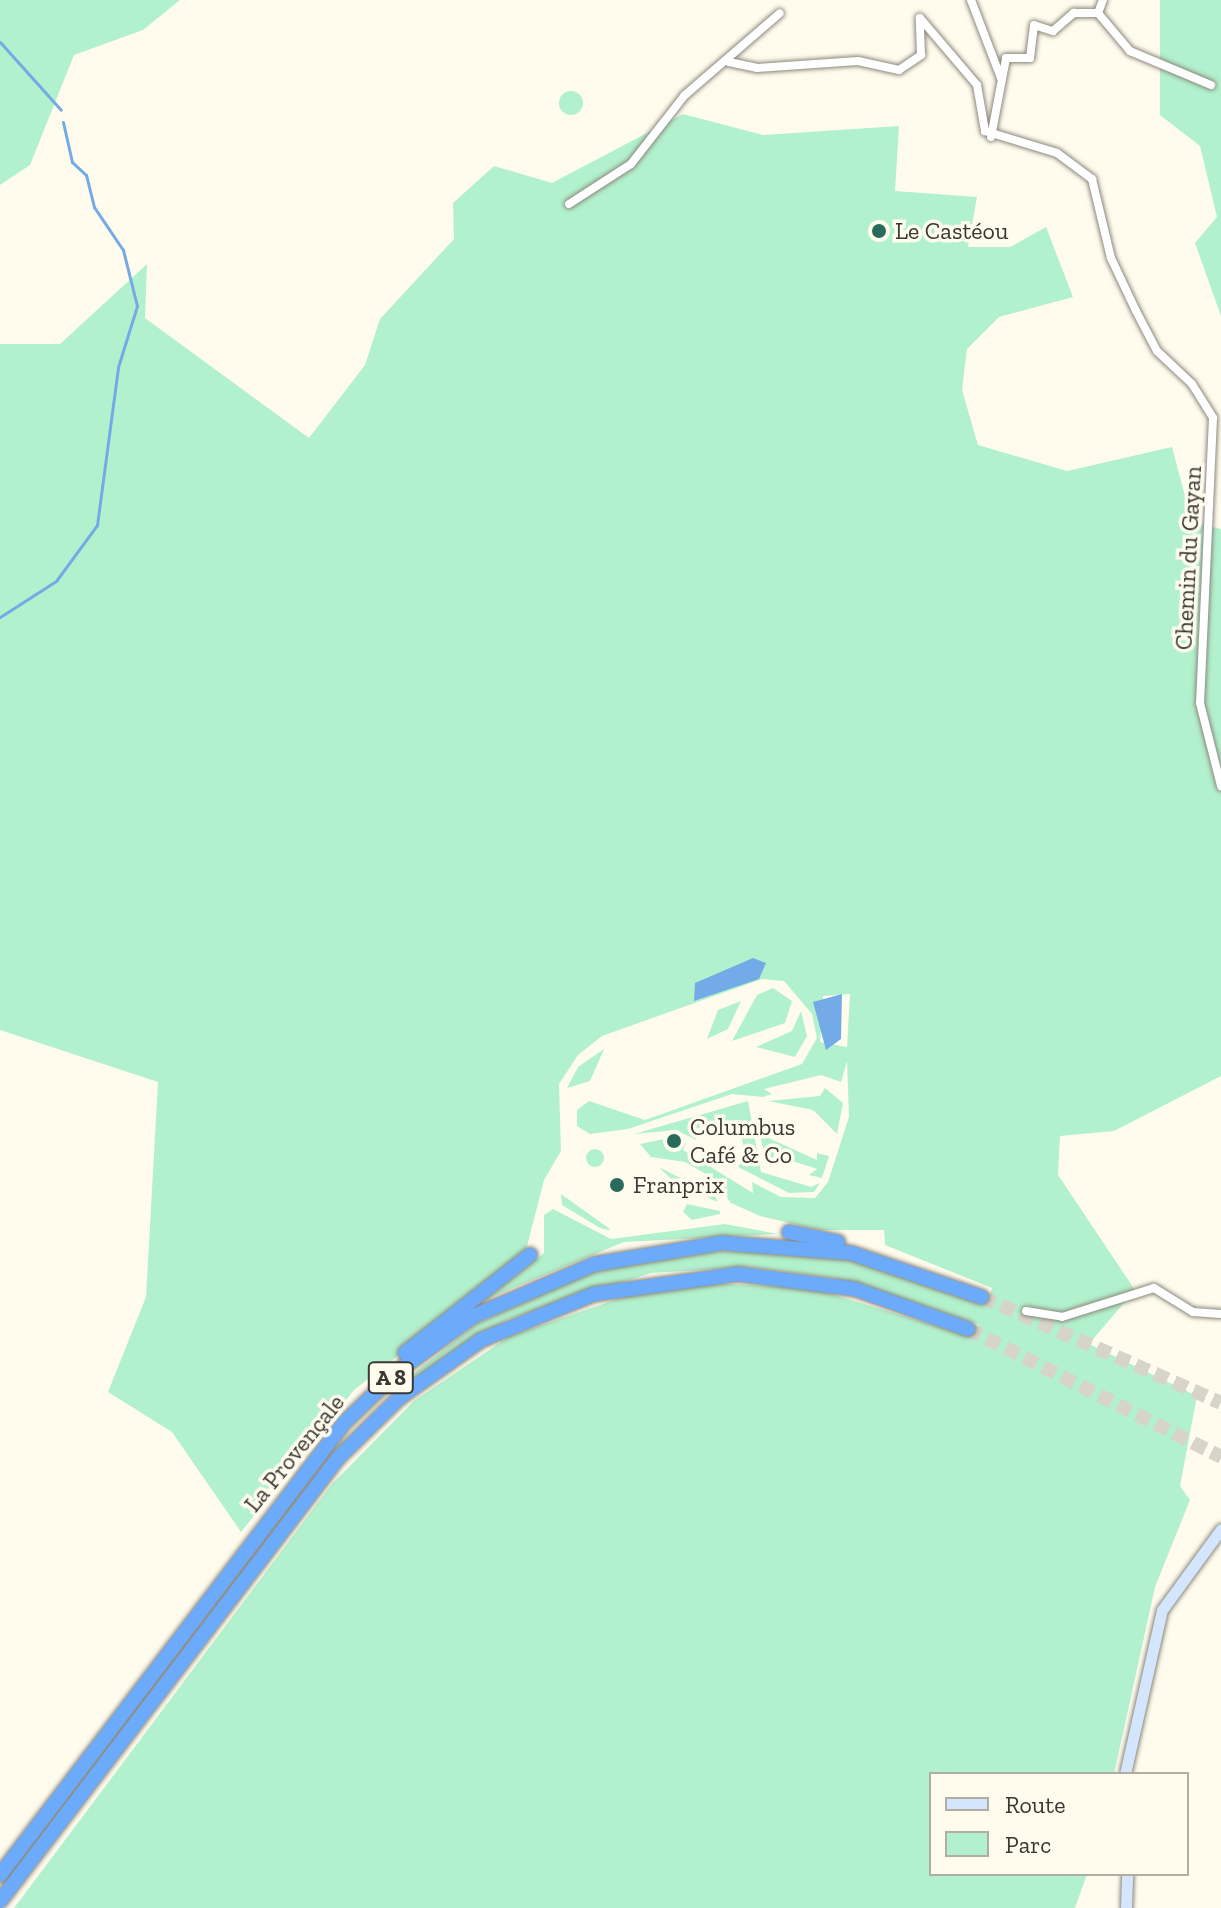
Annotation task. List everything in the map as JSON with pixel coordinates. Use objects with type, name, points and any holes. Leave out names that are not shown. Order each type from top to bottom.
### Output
[{"type":"highway","points":[[789,1232],[880,1252],[913,1270]]},
{"type":"highway","name":"La Provençale","points":[[0,1875],[344,1423],[398,1371],[474,1316],[617,1258],[761,1242],[913,1270],[982,1297]]},
{"type":"highway","points":[[344,1423],[392,1365],[530,1255]]},
{"type":"highway","name":"La Provençale","points":[[0,1901],[312,1489],[399,1398],[481,1340],[594,1294],[738,1274],[855,1289],[968,1329]]},
{"type":"street","points":[[971,0],[1001,78]]},
{"type":"street","points":[[1098,13],[1103,0]]},
{"type":"street","points":[[569,204],[631,164],[685,95],[729,62],[780,13]]},
{"type":"street","points":[[991,137],[1006,58],[1030,58],[1034,25],[1053,31],[1074,13],[1098,13],[1130,51],[1211,85]]},
{"type":"street","points":[[729,62],[757,68],[858,61],[899,70],[921,55],[920,18],[977,85],[991,137]]},
{"type":"street","name":"Chemin du Gayan","points":[[991,137],[1057,153],[1092,179],[1111,258],[1157,351],[1192,384],[1215,431],[1200,703],[1221,786]]},
{"type":"street","points":[[1026,1311],[1062,1317],[1154,1288],[1193,1312],[1221,1314]]},
{"type":"street","points":[[1125,1772],[1162,1610],[1221,1529]]},
{"type":"street","points":[[1126,1908],[1127,1876]]},
{"type":"green space","points":[[0,0],[180,0],[143,30],[74,55],[30,165],[0,185]]},
{"type":"green space","points":[[1160,0],[1221,0],[1221,316],[1195,243],[1217,217],[1200,146],[1160,115]]},
{"type":"green space","points":[[571,91],[580,94],[583,103],[580,112],[571,115],[562,112],[559,103],[562,94]]},
{"type":"green space","points":[[683,114],[763,135],[899,126],[895,191],[977,197],[968,247],[1010,247],[1046,227],[1073,297],[999,317],[967,349],[962,390],[978,445],[1067,471],[1172,447],[1192,522],[1221,529],[1221,1076],[1114,1131],[1060,1136],[1058,1175],[1135,1290],[1089,1344],[1197,1396],[1180,1486],[1190,1500],[1155,1587],[1114,1772],[929,1772],[929,1876],[1086,1876],[1075,1908],[14,1908],[332,1484],[414,1401],[510,1336],[635,1293],[705,1283],[811,1288],[973,1337],[979,1325],[835,1278],[748,1267],[651,1273],[508,1319],[379,1400],[477,1324],[580,1276],[624,1264],[706,1251],[801,1253],[851,1260],[987,1303],[992,1288],[885,1245],[884,1230],[820,1230],[760,1216],[731,1203],[713,1178],[685,1162],[651,1157],[640,1144],[674,1137],[686,1143],[683,1150],[753,1193],[752,1182],[781,1197],[815,1198],[828,1182],[849,1117],[847,1061],[841,1082],[821,1075],[764,1089],[772,1094],[763,1097],[732,1094],[628,1129],[590,1134],[577,1126],[577,1110],[589,1101],[645,1120],[802,1064],[817,1038],[812,1014],[784,981],[762,979],[602,1036],[578,1055],[559,1084],[561,1151],[544,1180],[524,1258],[354,1390],[241,1532],[172,1432],[108,1392],[146,1297],[158,1082],[0,1030],[0,344],[60,344],[147,264],[145,318],[309,438],[365,365],[380,319],[454,239],[453,203],[494,166],[552,183]],"holes":[[[850,994],[847,1047],[820,1042],[823,996]]]},
{"type":"green space","points":[[773,988],[792,1001],[785,1023],[732,1041],[757,995]]},
{"type":"green space","points":[[741,1001],[728,1029],[707,1039],[718,1010]]},
{"type":"green space","points":[[801,1011],[807,1036],[795,1057],[756,1047],[792,1031]]},
{"type":"green space","points":[[604,1049],[590,1081],[567,1088],[578,1067]]},
{"type":"green space","points":[[825,1088],[843,1103],[837,1134],[813,1110],[768,1101],[820,1096]]},
{"type":"green space","points":[[748,1101],[761,1172],[811,1187],[820,1183],[814,1192],[789,1193],[738,1167],[746,1155],[740,1132],[722,1122],[695,1129],[696,1140],[676,1130],[634,1134]]},
{"type":"green space","points":[[760,1134],[817,1160],[817,1153],[829,1156],[822,1178],[809,1175],[817,1169],[777,1156],[765,1160]]},
{"type":"green space","points":[[591,1149],[599,1149],[604,1158],[602,1165],[591,1167],[586,1162],[586,1154]]},
{"type":"green space","points":[[659,1167],[716,1197],[717,1202],[670,1178]]},
{"type":"green space","points":[[561,1194],[610,1229],[600,1228],[562,1205]]},
{"type":"green space","points":[[687,1204],[720,1211],[720,1214],[692,1220],[683,1212]]},
{"type":"green space","points":[[553,1209],[611,1239],[725,1224],[778,1234],[624,1242],[484,1300],[544,1253],[544,1215]]},
{"type":"water","points":[[753,958],[766,963],[759,979],[694,1001],[695,983]]},
{"type":"water","points":[[842,994],[841,1039],[826,1050],[813,1002]]},
{"type":"waterway","points":[[0,42],[61,110]]},
{"type":"waterway","points":[[0,617],[56,581],[97,525],[118,367],[137,306],[123,250],[94,207],[86,175],[72,162],[63,122]]},
{"type":"tunnel","points":[[982,1297],[1221,1403]]},
{"type":"tunnel","points":[[968,1329],[1221,1457]]},
{"type":"place","name":"Le Castéou","points":[[879,231]]},
{"type":"place","name":"Columbus Café & Co","points":[[674,1141]]},
{"type":"place","name":"Franprix","points":[[617,1185]]}]
